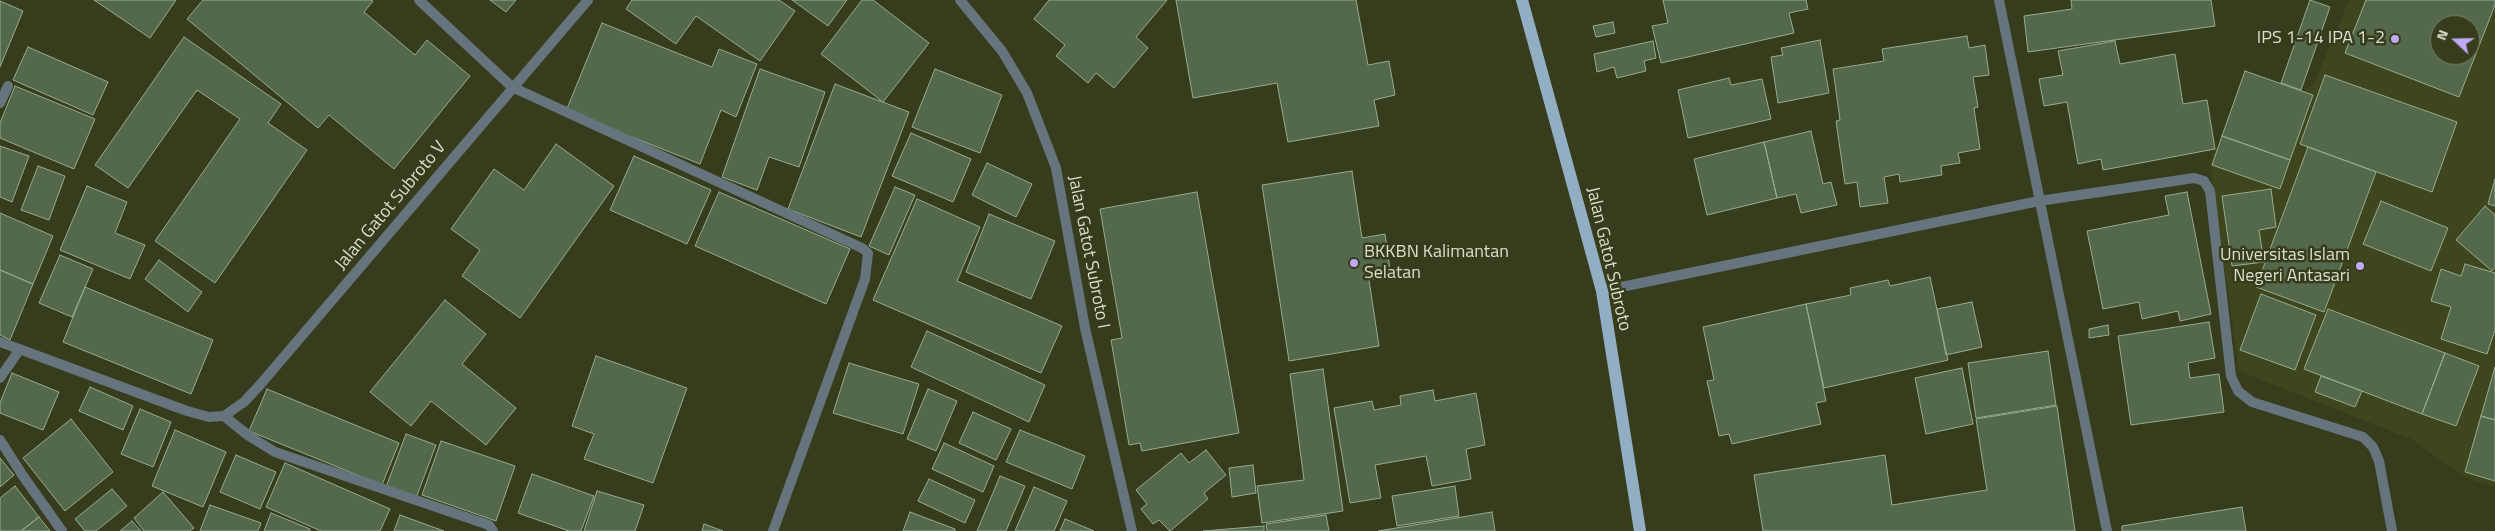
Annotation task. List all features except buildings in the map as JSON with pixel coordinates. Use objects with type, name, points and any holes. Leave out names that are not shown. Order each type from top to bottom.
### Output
[{"type":"main road","name":"Jalan Gatot Subroto","points":[[1522,0],[1602,291],[1640,531]]},
{"type":"street","points":[[419,0],[512,87],[862,248],[868,253],[865,279],[773,531]]},
{"type":"street","name":"Jalan Gatot Subroto V","points":[[224,416],[244,402],[259,386],[588,0]]},
{"type":"street","name":"Jalan Gatot Subroto I","points":[[960,0],[1002,51],[1027,93],[1056,168],[1085,328],[1132,531]]},
{"type":"street","points":[[1999,0],[2107,531]]},
{"type":"street","points":[[0,104],[8,86]]},
{"type":"street","points":[[1602,291],[2039,201],[2194,178],[2204,181],[2210,191],[2231,376],[2238,391],[2252,402],[2363,437],[2373,447],[2379,461],[2392,531]]},
{"type":"street","points":[[0,342],[209,417],[224,416],[249,436],[274,452],[489,526],[493,531]]},
{"type":"street","points":[[0,378],[20,349]]},
{"type":"street","points":[[0,440],[62,531]]},
{"type":"shaded area","name":"Universitas Islam Negeri Antasari","points":[[2349,0],[2495,0],[2495,487],[2466,478],[2411,439],[2239,371],[2210,162],[2214,149],[2314,84]]},
{"type":"place","name":"IPS 1-14 IPA 1-2","points":[[2395,39]]},
{"type":"place","name":"BKKBN Kalimantan Selatan","points":[[1354,263]]},
{"type":"place","name":"Universitas Islam Negeri Antasari","points":[[2360,266]]}]
